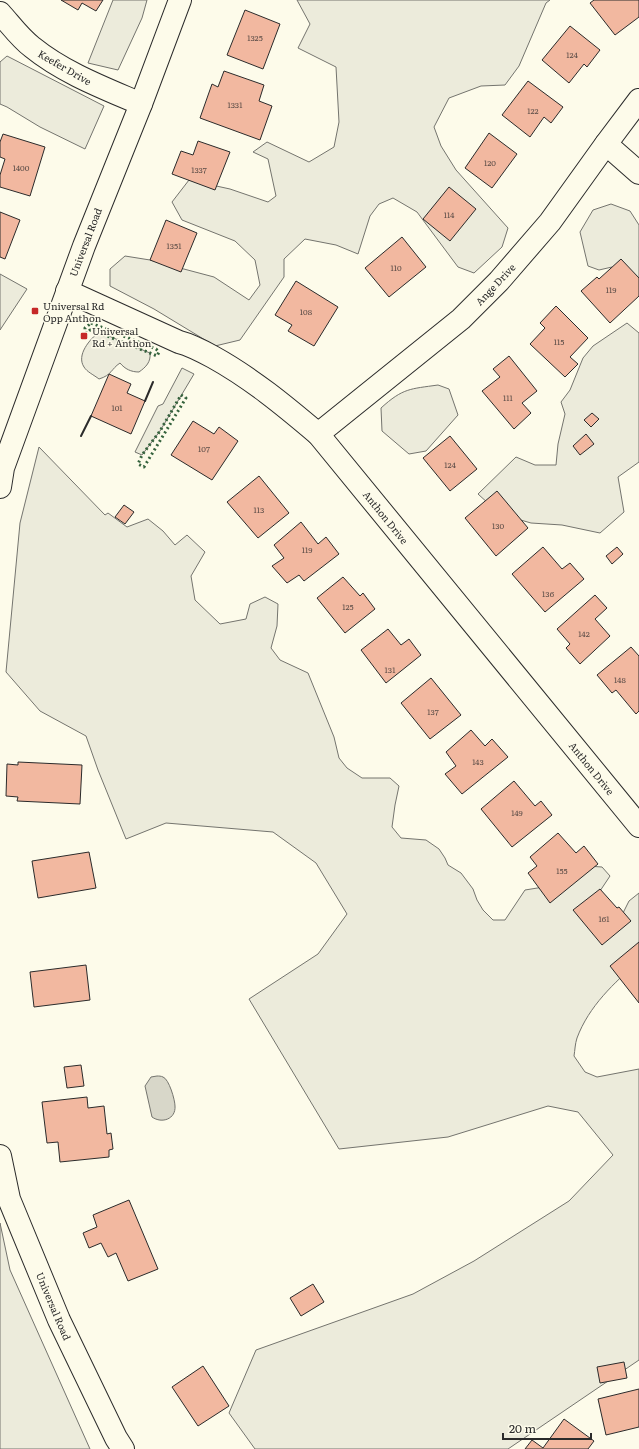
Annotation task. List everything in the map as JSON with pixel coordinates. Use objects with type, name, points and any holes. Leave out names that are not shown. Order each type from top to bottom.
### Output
[{"type":"street","name":"Universal Road","points":[[0,487],[3,468],[98,207],[141,104],[180,0]]},
{"type":"street","name":"Keefer Drive","points":[[0,13],[30,46],[47,58],[86,80],[141,104]]},
{"type":"street","name":"Ange Drive","points":[[318,434],[461,319],[499,281],[550,222],[639,100]]},
{"type":"street","points":[[606,144],[639,173]]},
{"type":"street","name":"Anthon Drive","points":[[67,291],[179,342],[190,345],[228,366],[284,405],[318,434],[639,826]]},
{"type":"street","name":"Universal Road","points":[[0,1156],[9,1199],[59,1320],[116,1438],[123,1449]]},
{"type":"shaded area","points":[[113,0],[147,0],[142,18],[118,70],[88,63]]},
{"type":"shaded area","points":[[297,0],[550,0],[546,3],[519,66],[505,85],[481,86],[449,98],[434,127],[441,146],[456,170],[508,228],[502,247],[474,273],[458,267],[417,212],[393,198],[379,204],[370,216],[358,254],[336,245],[305,239],[284,259],[284,277],[240,340],[215,346],[154,309],[110,286],[110,269],[125,256],[150,260],[214,277],[249,300],[260,285],[255,260],[235,241],[182,220],[172,202],[189,180],[230,189],[268,202],[276,196],[268,159],[253,152],[267,142],[309,162],[334,147],[339,122],[336,67],[298,48],[310,24]]},
{"type":"shaded area","points":[[7,56],[104,106],[85,149],[40,127],[0,104],[0,62]]},
{"type":"shaded area","points":[[611,204],[630,211],[639,225],[639,290],[612,267],[599,270],[588,266],[580,232],[593,210]]},
{"type":"shaded area","points":[[0,274],[27,289],[0,330]]},
{"type":"shaded area","points":[[627,323],[639,333],[639,462],[618,477],[624,512],[600,533],[562,525],[531,523],[500,514],[478,494],[516,457],[535,465],[556,465],[558,444],[565,414],[561,402],[570,390],[583,358],[593,346]]},
{"type":"shaded area","points":[[99,332],[150,353],[148,364],[139,372],[128,370],[120,363],[109,374],[99,379],[85,369],[82,362],[82,357],[88,343]]},
{"type":"shaded area","points":[[182,368],[194,374],[160,431],[142,455],[135,452],[158,406],[163,404]]},
{"type":"shaded area","points":[[438,385],[449,389],[458,415],[426,451],[409,454],[382,431],[381,408],[389,401],[407,390]]},
{"type":"shaded area","points":[[39,447],[105,515],[108,513],[127,527],[148,519],[163,531],[175,545],[187,535],[205,552],[191,576],[195,600],[220,624],[246,619],[250,604],[265,597],[278,604],[277,626],[271,648],[280,660],[308,673],[334,737],[339,758],[347,768],[362,778],[390,778],[399,786],[392,827],[401,838],[426,840],[439,849],[448,865],[461,873],[473,889],[483,910],[493,920],[505,920],[525,890],[556,885],[587,866],[602,867],[610,876],[594,900],[611,937],[629,901],[639,893],[639,961],[620,978],[595,1005],[582,1026],[577,1038],[574,1056],[585,1072],[597,1077],[639,1069],[639,1360],[508,1449],[255,1449],[229,1413],[256,1350],[413,1294],[474,1261],[569,1201],[613,1155],[578,1112],[548,1106],[448,1137],[339,1149],[249,999],[318,954],[347,914],[316,863],[273,832],[166,823],[126,839],[86,736],[40,711],[6,672],[20,523]]},
{"type":"shaded area","points":[[151,1077],[163,1077],[167,1082],[175,1103],[175,1110],[173,1114],[168,1119],[164,1120],[152,1117],[145,1086]]},
{"type":"shaded area","points":[[0,1223],[10,1270],[90,1449],[0,1449]]},
{"type":"building","points":[[61,0],[103,0],[96,11],[82,3],[78,10]]},
{"type":"building","points":[[594,0],[639,0],[639,17],[615,35],[590,3]]},
{"type":"building","points":[[245,10],[280,24],[263,69],[227,55]]},
{"type":"building","points":[[570,26],[600,50],[587,67],[584,64],[569,83],[542,60]]},
{"type":"building","points":[[224,71],[264,85],[259,101],[272,106],[260,140],[200,118],[212,84],[218,87]]},
{"type":"building","points":[[528,81],[563,107],[551,123],[544,117],[530,137],[502,115]]},
{"type":"building","points":[[489,133],[517,154],[492,188],[465,168]]},
{"type":"building","points":[[3,134],[45,147],[30,196],[0,187],[0,175],[5,159],[0,157],[0,142]]},
{"type":"building","points":[[198,141],[230,152],[215,190],[172,174],[181,151],[193,155]]},
{"type":"building","points":[[449,187],[476,209],[450,241],[423,219]]},
{"type":"building","points":[[0,212],[20,220],[5,259],[0,257]]},
{"type":"building","points":[[166,220],[197,233],[181,272],[150,260]]},
{"type":"building","points":[[402,237],[426,267],[389,297],[365,268]]},
{"type":"building","points":[[621,259],[639,278],[639,296],[610,323],[581,291],[597,277],[599,279]]},
{"type":"building","points":[[296,281],[338,307],[314,346],[288,331],[292,325],[275,315]]},
{"type":"building","points":[[556,306],[588,338],[570,357],[578,364],[565,377],[530,344],[545,328],[540,323]]},
{"type":"building","points":[[509,356],[537,391],[522,403],[531,413],[514,429],[482,391],[500,377],[493,369]]},
{"type":"building","points":[[109,374],[131,384],[127,393],[145,401],[131,434],[91,416]]},
{"type":"building","points":[[592,413],[599,419],[591,427],[584,420]]},
{"type":"building","points":[[193,421],[214,434],[219,427],[238,441],[212,480],[171,455]]},
{"type":"building","points":[[586,434],[594,444],[580,455],[573,446]]},
{"type":"building","points":[[450,436],[477,469],[450,491],[423,458]]},
{"type":"building","points":[[259,476],[289,513],[258,538],[227,502]]},
{"type":"building","points":[[497,491],[528,528],[496,556],[465,518]]},
{"type":"building","points":[[124,505],[134,512],[125,524],[115,517]]},
{"type":"building","points":[[301,522],[318,544],[326,537],[339,554],[304,581],[299,575],[287,583],[272,566],[284,558],[274,545]]},
{"type":"building","points":[[543,547],[562,569],[570,563],[584,579],[545,612],[512,574]]},
{"type":"building","points":[[617,547],[623,554],[612,564],[606,556]]},
{"type":"building","points":[[343,577],[360,596],[363,593],[375,609],[345,633],[317,598]]},
{"type":"building","points":[[595,595],[607,608],[595,619],[610,636],[580,664],[566,648],[570,644],[557,629]]},
{"type":"building","points":[[388,629],[401,645],[409,639],[421,655],[386,683],[361,650]]},
{"type":"building","points":[[631,647],[639,656],[639,711],[636,714],[616,690],[612,693],[597,675]]},
{"type":"building","points":[[431,678],[461,715],[430,739],[401,703]]},
{"type":"building","points":[[471,730],[485,746],[492,739],[508,757],[462,794],[445,774],[456,766],[446,752]]},
{"type":"building","points":[[18,762],[82,765],[80,804],[17,801],[18,797],[6,796],[7,764],[18,765]]},
{"type":"building","points":[[514,781],[535,806],[541,801],[552,815],[512,847],[481,809]]},
{"type":"building","points":[[558,833],[576,853],[584,846],[598,864],[550,903],[528,873],[537,866],[530,857]]},
{"type":"building","points":[[89,852],[96,888],[38,898],[32,861]]},
{"type":"building","points":[[600,889],[631,921],[602,945],[573,910]]},
{"type":"building","points":[[639,942],[639,1003],[610,966]]},
{"type":"building","points":[[86,965],[90,1000],[34,1007],[30,972]]},
{"type":"building","points":[[81,1065],[84,1086],[67,1088],[64,1067]]},
{"type":"building","points":[[87,1097],[88,1108],[104,1106],[107,1134],[111,1133],[113,1149],[109,1150],[109,1157],[60,1162],[58,1142],[47,1143],[42,1102]]},
{"type":"building","points":[[129,1200],[158,1269],[128,1281],[116,1253],[108,1257],[101,1243],[89,1248],[83,1233],[97,1227],[93,1215]]},
{"type":"building","points":[[313,1284],[324,1302],[301,1316],[290,1298]]},
{"type":"building","points":[[624,1362],[627,1378],[600,1383],[597,1367]]},
{"type":"building","points":[[203,1366],[229,1406],[198,1426],[172,1387]]},
{"type":"building","points":[[639,1389],[639,1427],[606,1435],[598,1399]]},
{"type":"building","points":[[564,1419],[594,1441],[588,1449],[525,1449],[532,1440],[543,1448]]},
{"type":"hedge","points":[[91,323],[156,349],[159,352],[157,356],[92,330],[87,333],[85,332],[85,328],[91,323]]},
{"type":"hedge","points":[[181,395],[186,398],[144,467],[138,464],[142,455],[160,431],[181,395]]},
{"type":"wall","points":[[145,401],[153,382]]},
{"type":"wall","points":[[81,436],[91,416]]},
{"type":"place","name":"Universal Rd Opp Anthon","points":[[35,311]]},
{"type":"place","name":"Universal Rd + Anthon","points":[[84,336]]}]
